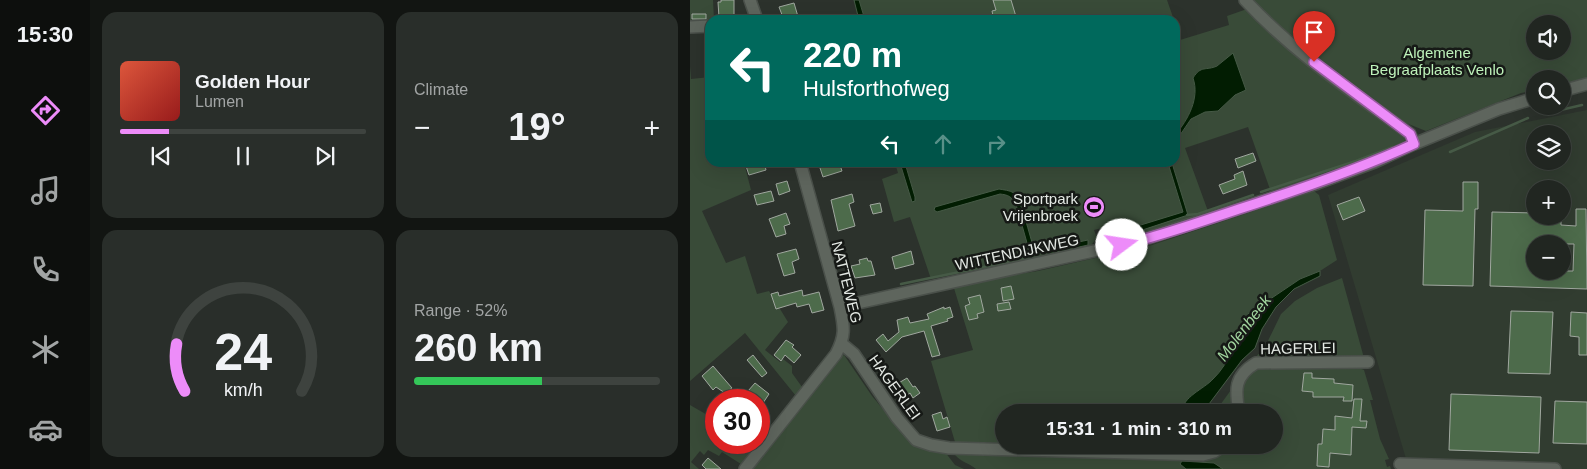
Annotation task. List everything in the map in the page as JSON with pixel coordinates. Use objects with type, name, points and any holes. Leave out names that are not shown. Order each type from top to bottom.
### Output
[{"type":"street","points":[[750,0],[755,15]]},
{"type":"street","points":[[1245,0],[1286,41],[1410,134],[1414,144]]},
{"type":"street","points":[[690,27],[705,26]]},
{"type":"street","points":[[1571,88],[1587,84]]},
{"type":"street","name":"WITTENDIJKWEG","points":[[840,307],[1139,241],[1318,183],[1375,162],[1499,109],[1526,101]]},
{"type":"street","name":"NATTEWEG","points":[[745,469],[836,354],[842,344],[845,329],[801,167]]},
{"type":"street","name":"HAGERLEI","points":[[842,344],[854,354],[897,418],[916,440],[948,448],[995,449]]},
{"type":"street","name":"HAGERLEI","points":[[1238,404],[1237,385],[1241,376],[1248,367],[1256,363],[1368,362]]},
{"type":"street","name":"HAGERLEI","points":[[1167,454],[1207,454]]},
{"type":"street","points":[[1400,464],[1555,469]]},
{"type":"shaded area","points":[[1587,110],[1587,469],[1409,469],[1328,195],[1475,132],[1562,115],[1571,115],[1571,113]]},
{"type":"green space","points":[[690,0],[713,0],[714,15],[705,15],[705,24],[690,24]]},
{"type":"green space","points":[[859,0],[1167,0],[1172,15],[864,15]]},
{"type":"green space","name":"Algemene Begraafplaats Venlo","points":[[1252,0],[1587,0],[1587,78],[1571,82],[1571,70],[1526,70],[1526,92],[1426,131],[1401,121],[1346,83],[1285,33]]},
{"type":"green space","points":[[1247,9],[1405,138],[1404,144],[1272,195],[1248,127],[1185,148],[1209,214],[1113,242],[1104,236],[1102,228],[1094,230],[1097,238],[1089,248],[931,279],[910,217],[894,222],[882,179],[898,173],[896,167],[901,167],[912,202],[915,197],[906,167],[1169,167],[1183,213],[1118,232],[1118,237],[1188,215],[1173,167],[1180,167],[1180,136],[1191,119],[1205,112],[1218,111],[1235,95],[1246,90],[1233,54],[1212,68],[1198,71],[1193,78],[1195,93],[1192,108],[1180,128],[1180,40],[1229,25],[1227,16]]},
{"type":"green space","points":[[690,66],[691,79],[705,78],[705,167],[745,167],[751,190],[702,211],[726,263],[745,256],[757,294],[769,291],[788,322],[765,350],[780,362],[783,359],[792,366],[792,373],[802,387],[796,396],[745,333],[690,381]]},
{"type":"green space","points":[[1314,191],[1319,195],[1337,260],[1320,271],[1300,279],[1248,314],[1243,320],[1224,366],[1209,383],[1185,404],[995,404],[995,443],[955,442],[931,361],[973,350],[953,285],[1038,271],[1152,245]]},
{"type":"green space","points":[[1342,278],[1364,358],[1270,356],[1254,359],[1265,347],[1281,314],[1295,301],[1317,288]]},
{"type":"green space","points":[[844,355],[872,396],[893,421],[945,452],[955,465],[964,469],[750,469],[762,454],[770,454],[770,444],[838,357]]},
{"type":"green space","points":[[1356,367],[1364,370],[1373,400],[1370,400],[1380,439],[1389,459],[1385,460],[1387,467],[1390,466],[1391,469],[976,469],[955,455],[956,452],[995,454],[1283,454],[1283,404],[1240,404],[1238,397],[1244,379],[1257,368]]},
{"type":"green space","points":[[1231,390],[1231,404],[1221,404]]},
{"type":"green space","points":[[690,405],[705,414],[705,454],[704,455],[700,451],[691,462],[699,469],[690,469]]},
{"type":"green space","points":[[725,454],[748,454],[741,464]]},
{"type":"water","points":[[854,0],[859,0],[864,15],[858,15]]},
{"type":"water","points":[[1233,53],[1246,90],[1235,95],[1218,111],[1205,112],[1191,119],[1180,135],[1180,128],[1194,101],[1195,86],[1193,78],[1199,71],[1217,66]]},
{"type":"water","points":[[901,167],[906,167],[915,197],[915,201],[912,202]]},
{"type":"water","points":[[1169,167],[1173,167],[1188,215],[1118,238],[1118,232],[1183,212]]},
{"type":"water","points":[[999,189],[1012,192],[1017,197],[1034,249],[1088,240],[1088,245],[1052,253],[1033,254],[1029,250],[1016,204],[1005,195],[1000,194],[937,212],[934,210],[935,207]]},
{"type":"water","points":[[1320,271],[1320,276],[1294,289],[1276,307],[1262,329],[1255,348],[1242,360],[1209,404],[1185,404],[1189,398],[1209,383],[1224,366],[1243,320],[1248,314],[1300,279]]},
{"type":"water","points":[[1182,461],[1214,463],[1223,469],[1186,469],[1180,464]]},
{"type":"building","points":[[721,0],[734,0],[734,15],[719,15],[718,2],[721,2]]},
{"type":"building","points":[[993,0],[1011,0],[1016,15],[993,15],[992,11],[996,10]]},
{"type":"building","points":[[794,3],[798,15],[782,15],[779,7]]},
{"type":"building","points":[[692,14],[706,14],[705,19],[692,19]]},
{"type":"building","points":[[1253,153],[1256,161],[1238,168],[1235,159]]},
{"type":"building","points":[[746,167],[765,167],[766,170],[749,175]]},
{"type":"building","points":[[820,167],[841,167],[842,171],[823,177]]},
{"type":"building","points":[[1243,171],[1247,185],[1223,194],[1219,185],[1235,179],[1234,175]]},
{"type":"building","points":[[787,181],[790,191],[779,195],[776,184]]},
{"type":"building","points":[[1463,182],[1478,182],[1478,209],[1475,209],[1473,286],[1423,285],[1425,210],[1463,211]]},
{"type":"building","points":[[771,191],[774,201],[757,205],[754,195]]},
{"type":"building","points":[[852,194],[854,202],[849,204],[855,226],[838,231],[831,200]]},
{"type":"building","points":[[1359,197],[1365,211],[1343,220],[1337,205]]},
{"type":"building","points":[[880,203],[882,212],[873,214],[870,205]]},
{"type":"building","points":[[1576,209],[1586,209],[1587,289],[1490,286],[1492,212],[1526,213],[1526,225],[1576,226]]},
{"type":"building","points":[[786,213],[790,224],[784,226],[786,234],[776,237],[769,219]]},
{"type":"building","points":[[796,249],[799,259],[792,262],[795,273],[784,276],[777,254]]},
{"type":"building","points":[[911,251],[914,264],[895,269],[892,257]]},
{"type":"building","points":[[867,258],[868,261],[871,261],[875,275],[855,278],[851,266],[860,264],[859,260]]},
{"type":"building","points":[[1011,286],[1014,299],[1003,301],[1001,288]]},
{"type":"building","points":[[802,290],[803,296],[819,292],[824,310],[812,313],[809,304],[797,307],[796,303],[776,309],[771,294],[778,292],[779,296]]},
{"type":"building","points":[[980,295],[984,312],[977,314],[978,318],[969,320],[965,306],[970,304],[968,298]]},
{"type":"building","points":[[1009,302],[1011,309],[998,311],[997,304]]},
{"type":"building","points":[[944,307],[944,309],[950,307],[953,317],[947,319],[948,321],[931,326],[940,355],[932,357],[924,331],[902,337],[886,352],[876,340],[883,334],[888,341],[899,332],[897,320],[908,317],[910,323],[929,319],[927,314]]},
{"type":"building","points":[[1511,311],[1553,312],[1550,374],[1508,373]]},
{"type":"building","points":[[1571,312],[1587,313],[1587,355],[1579,355],[1579,337],[1570,336]]},
{"type":"building","points":[[786,340],[794,345],[792,347],[801,355],[794,363],[785,355],[781,361],[774,355]]},
{"type":"building","points":[[753,355],[767,373],[762,377],[747,360]]},
{"type":"building","points":[[713,366],[732,388],[719,389],[716,387],[712,389],[702,376]]},
{"type":"building","points":[[1304,373],[1312,373],[1312,378],[1334,379],[1334,383],[1353,385],[1352,401],[1343,401],[1344,397],[1313,397],[1313,392],[1302,391]]},
{"type":"building","points":[[907,378],[920,393],[913,398],[910,393],[900,400],[892,387]]},
{"type":"building","points":[[755,383],[763,389],[750,389]]},
{"type":"building","points":[[1451,394],[1541,397],[1539,453],[1449,450]]},
{"type":"building","points":[[1354,399],[1362,399],[1360,421],[1367,421],[1366,428],[1352,427],[1351,455],[1330,453],[1329,467],[1317,466],[1318,444],[1322,444],[1323,429],[1335,430],[1335,416],[1352,418]]},
{"type":"building","points":[[1555,401],[1587,402],[1587,444],[1553,443]]},
{"type":"building","points":[[941,412],[943,419],[947,417],[950,427],[937,431],[932,415]]},
{"type":"building","points":[[708,458],[721,469],[706,469],[702,465]]},
{"type":"waterway","name":"Molenbeek","points":[[1571,108],[1582,105]]},
{"type":"waterway","name":"Molenbeek","points":[[1450,152],[1528,118]]},
{"type":"waterway","points":[[1261,192],[1393,147]]},
{"type":"waterway","points":[[1187,215],[1198,214],[1253,195]]},
{"type":"waterway","points":[[901,284],[1023,259]]},
{"type":"place","name":"Sportpark Vrijenbroek","points":[[1094,207]]},
{"type":"route","points":[[1122,245],[1188,226],[1309,186],[1375,162],[1414,144],[1410,134],[1314,62]]}]
